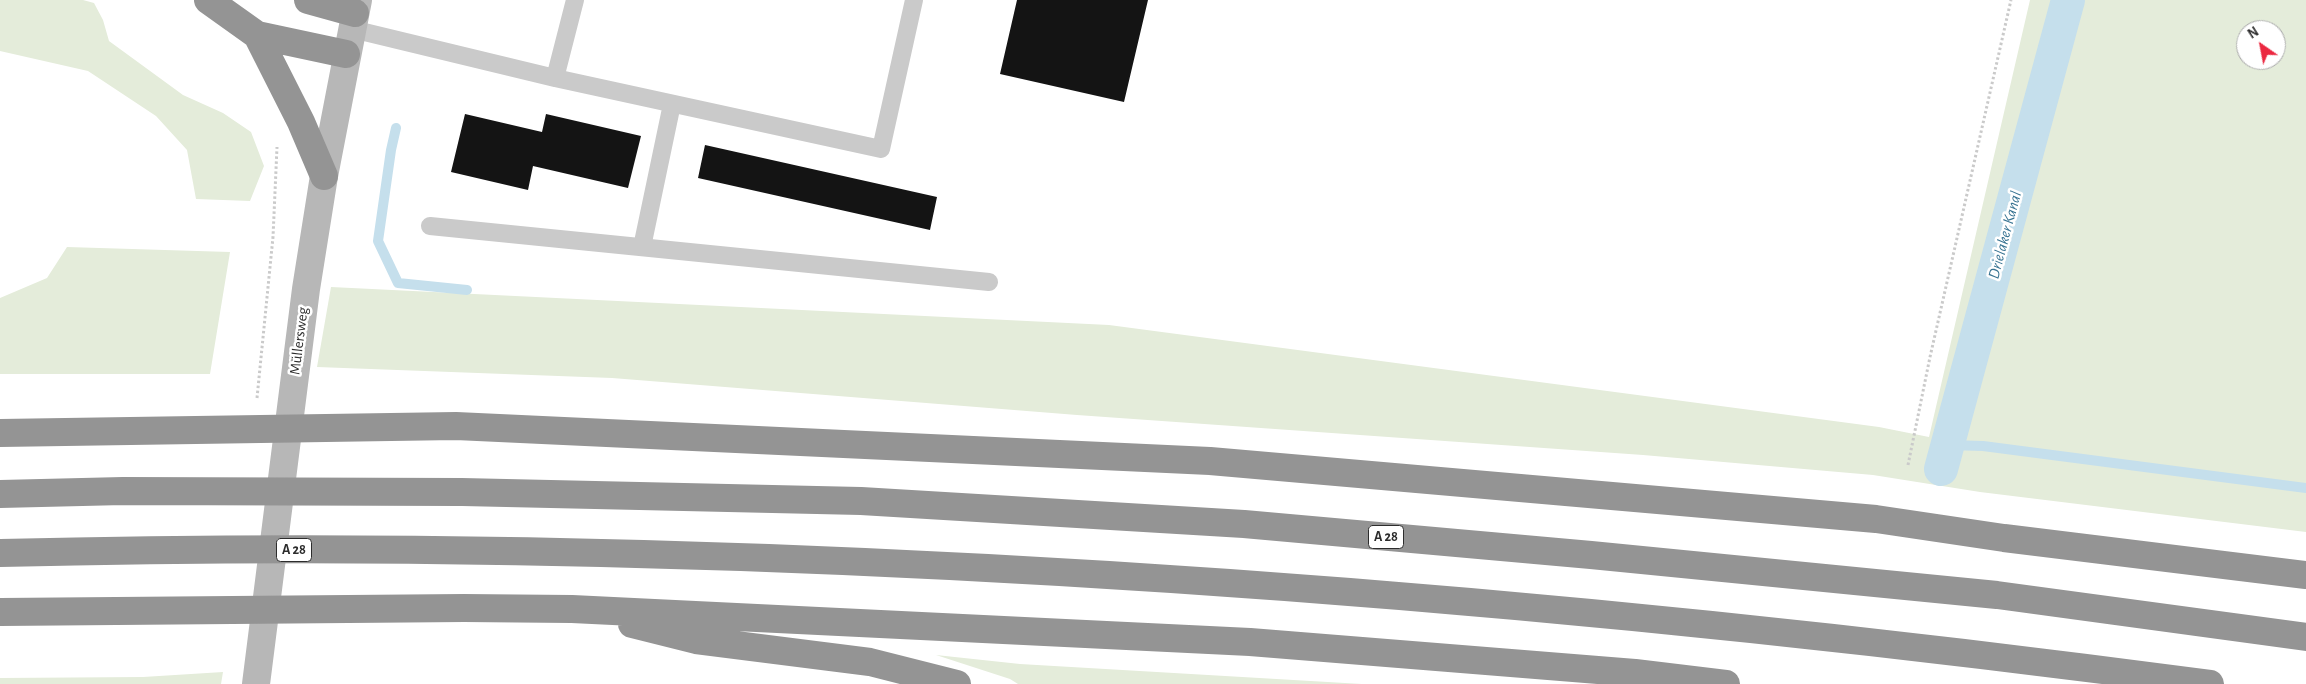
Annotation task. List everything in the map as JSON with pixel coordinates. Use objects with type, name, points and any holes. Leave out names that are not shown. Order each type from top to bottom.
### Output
[{"type":"highway","points":[[208,0],[257,35],[301,122],[324,176]]},
{"type":"highway","points":[[308,0],[353,24]]},
{"type":"highway","points":[[257,35],[353,24]]},
{"type":"highway","points":[[0,433],[456,426],[1210,461],[1876,519],[2004,538],[2306,575]]},
{"type":"highway","name":"A 28","points":[[0,494],[123,491],[462,492],[861,501],[1244,524],[1591,555],[1997,595],[2306,637]]},
{"type":"highway","name":"A 28","points":[[0,553],[124,550],[463,549],[866,560],[1251,583],[1642,617],[2007,657],[2210,684]]},
{"type":"highway","points":[[0,612],[464,608],[572,609],[1250,642],[1635,673],[1726,684]]},
{"type":"highway","points":[[572,609],[696,640],[870,662],[957,684]]},
{"type":"main road","name":"Müllersweg","points":[[256,684],[306,288],[324,176],[353,24]]},
{"type":"lane","points":[[555,78],[575,0]]},
{"type":"lane","points":[[353,24],[555,78],[882,149],[914,0]]},
{"type":"lane","points":[[642,247],[672,104]]},
{"type":"lane","points":[[430,226],[990,282]]},
{"type":"path","points":[[1908,465],[1930,357],[2011,0]]},
{"type":"path","points":[[256,403],[273,237],[277,146]]},
{"type":"green space","points":[[0,0],[83,0],[94,3],[103,20],[109,41],[183,95],[223,113],[251,132],[264,166],[250,201],[196,199],[187,150],[156,116],[88,71],[0,51]]},
{"type":"green space","points":[[2030,0],[2306,0],[2306,532],[1980,492],[1873,475],[1643,455],[1077,415],[612,378],[317,367],[331,287],[1109,325],[1879,427],[1929,437]]},
{"type":"green space","points":[[67,247],[230,252],[210,374],[0,374],[0,298],[47,278]]},
{"type":"green space","points":[[936,655],[1020,664],[1362,684],[1018,684],[1010,679]]},
{"type":"green space","points":[[223,672],[221,684],[0,684],[0,678],[143,677]]},
{"type":"building","points":[[1017,0],[1148,0],[1124,102],[1000,74]]},
{"type":"building","points":[[465,114],[542,132],[546,114],[641,136],[628,188],[533,166],[528,190],[451,172]]},
{"type":"building","points":[[705,145],[937,197],[930,230],[698,178]]},
{"type":"waterway","name":"Drielaker Kanal","points":[[1941,469],[2068,0]]},
{"type":"waterway","points":[[396,128],[378,241],[398,283],[467,290]]},
{"type":"waterway","points":[[1948,445],[1983,446],[2306,488]]}]
